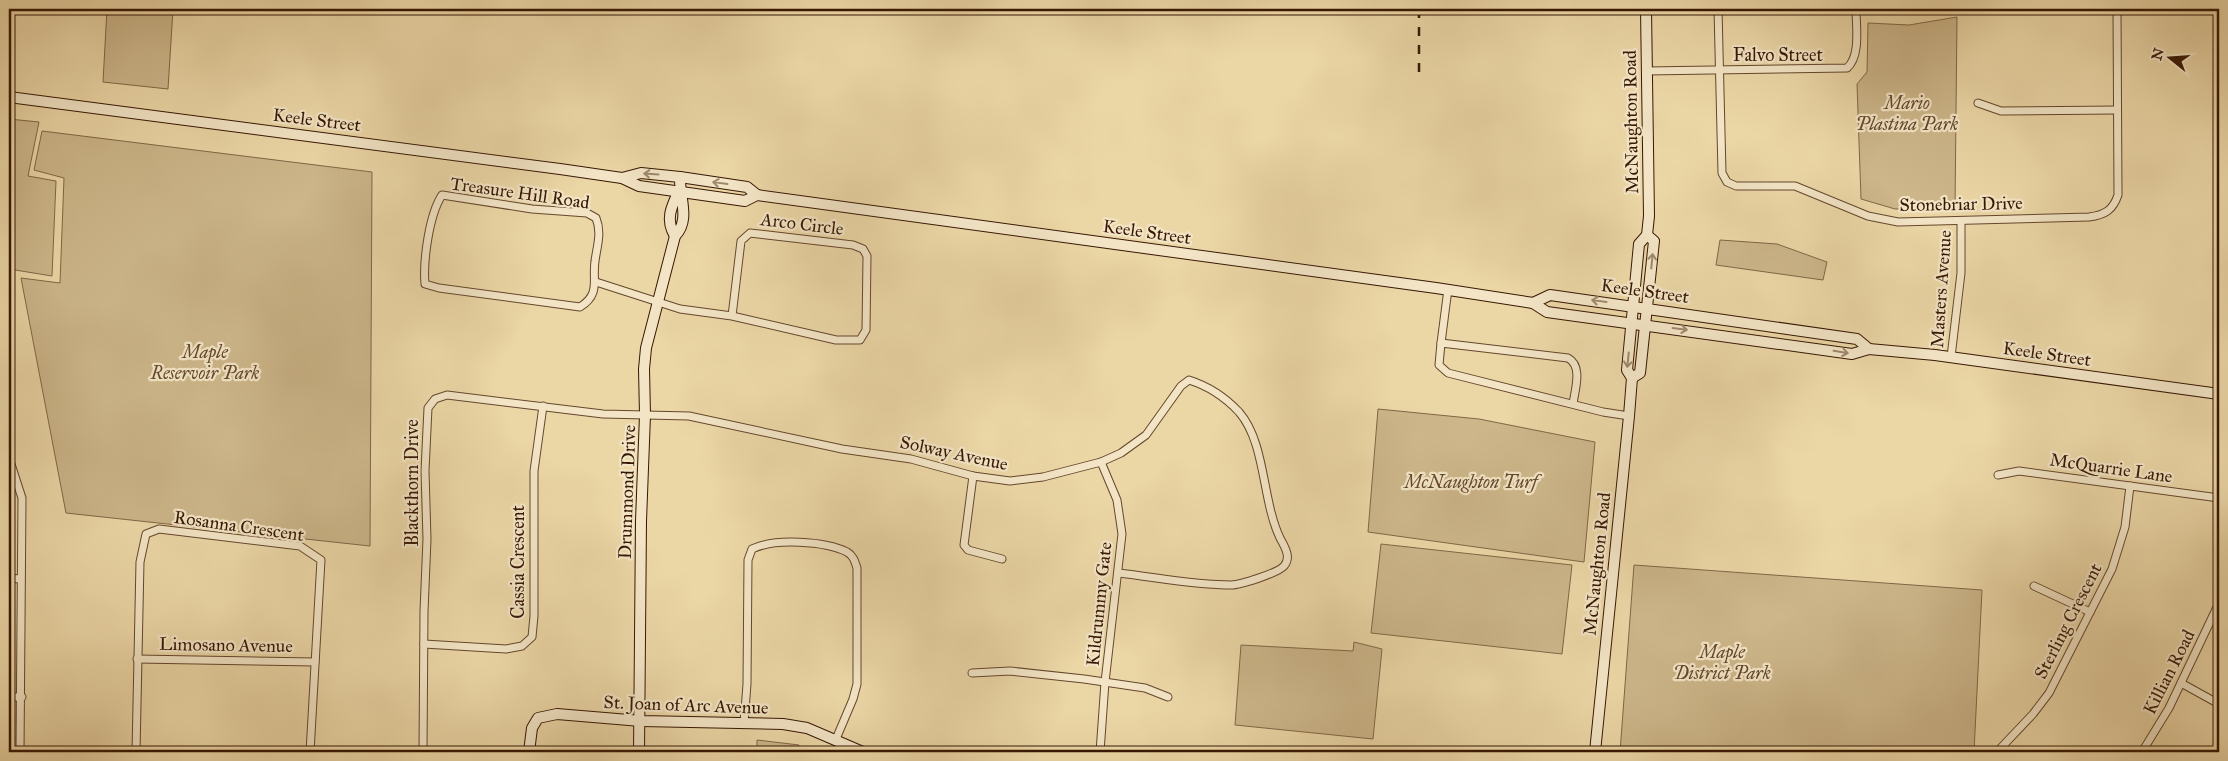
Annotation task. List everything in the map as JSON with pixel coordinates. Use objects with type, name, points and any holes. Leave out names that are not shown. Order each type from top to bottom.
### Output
[{"type":"main road","name":"McNaughton Road","points":[[1595,752],[1629,416],[1632,378],[1627,370],[1639,244],[1647,235],[1649,202],[1646,9]]},
{"type":"main road","name":"Keele Street","points":[[9,97],[355,141],[622,178],[639,186],[745,201],[757,196],[1448,290],[1533,303],[1547,312],[1632,322],[1852,354],[1869,349],[1951,357],[2219,394]]},
{"type":"main road","name":"Keele Street","points":[[622,178],[641,173],[680,177],[747,187],[757,196]]},
{"type":"main road","name":"Drummond Drive","points":[[639,752],[641,721],[641,521],[645,362],[675,236],[668,226],[671,206],[679,191],[680,177]]},
{"type":"main road","name":"McNaughton Road","points":[[1632,378],[1640,373],[1646,325],[1654,241],[1647,235]]},
{"type":"main road","name":"Keele Street","points":[[1533,303],[1550,295],[1634,306],[1857,339],[1869,349]]},
{"type":"main road","name":"St. Joan of Arc Avenue","points":[[529,752],[532,728],[538,718],[558,714],[641,721],[744,723],[807,728],[863,752]]},
{"type":"street","points":[[1718,9],[1720,70]]},
{"type":"street","name":"Falvo Street","points":[[1646,71],[1848,68],[1854,63],[1856,51],[1856,9]]},
{"type":"street","points":[[1977,9],[2036,9]]},
{"type":"street","points":[[2050,9],[2117,9]]},
{"type":"street","name":"Stonebriar Drive","points":[[1720,70],[1722,173],[1727,182],[1736,186],[1795,186],[1868,216],[1898,222],[1961,222],[2089,217],[2109,212],[2116,203],[2118,194],[2117,9]]},
{"type":"street","points":[[1978,103],[2001,111],[2117,110]]},
{"type":"street","name":"Treasure Hill Road","points":[[442,195],[532,209],[587,213],[596,218],[600,230],[594,264],[596,282],[587,302],[580,307],[439,288],[425,284],[424,269],[436,206],[442,195]]},
{"type":"street","name":"Masters Avenue","points":[[1951,357],[1961,273],[1961,222]]},
{"type":"street","name":"Arco Circle","points":[[659,301],[680,309],[732,316],[836,340],[860,340],[866,330],[868,256],[863,249],[854,245],[750,233],[741,241],[732,316]]},
{"type":"street","points":[[596,282],[659,301]]},
{"type":"street","points":[[1448,290],[1439,365],[1448,373],[1629,416]]},
{"type":"street","points":[[1441,343],[1570,358],[1577,368],[1573,404]]},
{"type":"street","name":"Solway Avenue","points":[[645,415],[689,416],[842,449],[911,459],[973,476],[1025,481],[1102,462],[1121,453],[1146,435],[1181,386],[1189,380],[1212,389],[1240,413],[1250,430],[1268,503],[1287,555],[1284,566],[1273,573],[1232,585],[1118,573]]},
{"type":"street","name":"Blackthorn Drive","points":[[423,752],[427,539],[425,470],[428,408],[435,399],[447,395],[611,414],[645,415]]},
{"type":"street","name":"Cassia Crescent","points":[[424,644],[506,649],[522,646],[532,637],[534,616],[534,471],[543,406]]},
{"type":"street","points":[[9,458],[22,498],[20,579],[22,697],[20,752]]},
{"type":"street","name":"Kildrummy Gate","points":[[1100,752],[1122,534],[1120,514],[1102,462]]},
{"type":"street","name":"McQuarrie Lane","points":[[1998,475],[2019,471],[2219,498]]},
{"type":"street","points":[[973,476],[964,545],[968,550],[1002,559]]},
{"type":"street","name":"Sterling Crescent","points":[[1997,752],[2034,714],[2049,693],[2118,557],[2125,527],[2130,486]]},
{"type":"street","name":"Rosanna Crescent","points":[[136,752],[140,562],[146,534],[159,529],[300,546],[321,560],[310,752]]},
{"type":"street","points":[[744,723],[747,684],[748,560],[752,549],[775,543],[806,543],[848,553],[855,559],[857,568],[857,684],[853,699],[836,739]]},
{"type":"street","points":[[9,578],[20,579]]},
{"type":"street","points":[[2034,586],[2090,612]]},
{"type":"street","name":"Killian Road","points":[[2142,752],[2181,684],[2219,603]]},
{"type":"street","name":"Limosano Avenue","points":[[137,659],[315,662]]},
{"type":"street","points":[[972,673],[1010,672],[1106,682],[1145,688],[1168,697]]},
{"type":"street","points":[[2181,684],[2219,704]]},
{"type":"street","points":[[9,697],[22,697]]},
{"type":"green space","points":[[107,9],[173,9],[168,89],[103,82]]},
{"type":"green space","name":"Mario Plastina Park","points":[[1957,17],[1955,208],[1895,209],[1861,199],[1857,84],[1867,72],[1868,23],[1909,25]]},
{"type":"green space","points":[[9,119],[39,122],[28,176],[56,181],[52,276],[9,269]]},
{"type":"green space","name":"Maple Reservoir Park","points":[[42,131],[372,172],[370,546],[66,513],[21,278],[60,283],[64,178],[34,170]]},
{"type":"green space","points":[[1720,240],[1777,244],[1827,262],[1823,280],[1716,265]]},
{"type":"green space","name":"McNaughton Turf","points":[[1378,409],[1479,419],[1595,442],[1584,562],[1368,532]]},
{"type":"green space","points":[[1381,544],[1572,565],[1562,654],[1371,633]]},
{"type":"green space","name":"Maple District Park","points":[[1634,565],[1982,590],[1974,752],[1620,752]]},
{"type":"green space","points":[[1354,642],[1382,649],[1373,739],[1235,725],[1241,645],[1353,651]]},
{"type":"green space","points":[[757,740],[799,745],[798,752],[757,752]]},
{"type":"railway","points":[[1419,9],[1419,76]]}]
